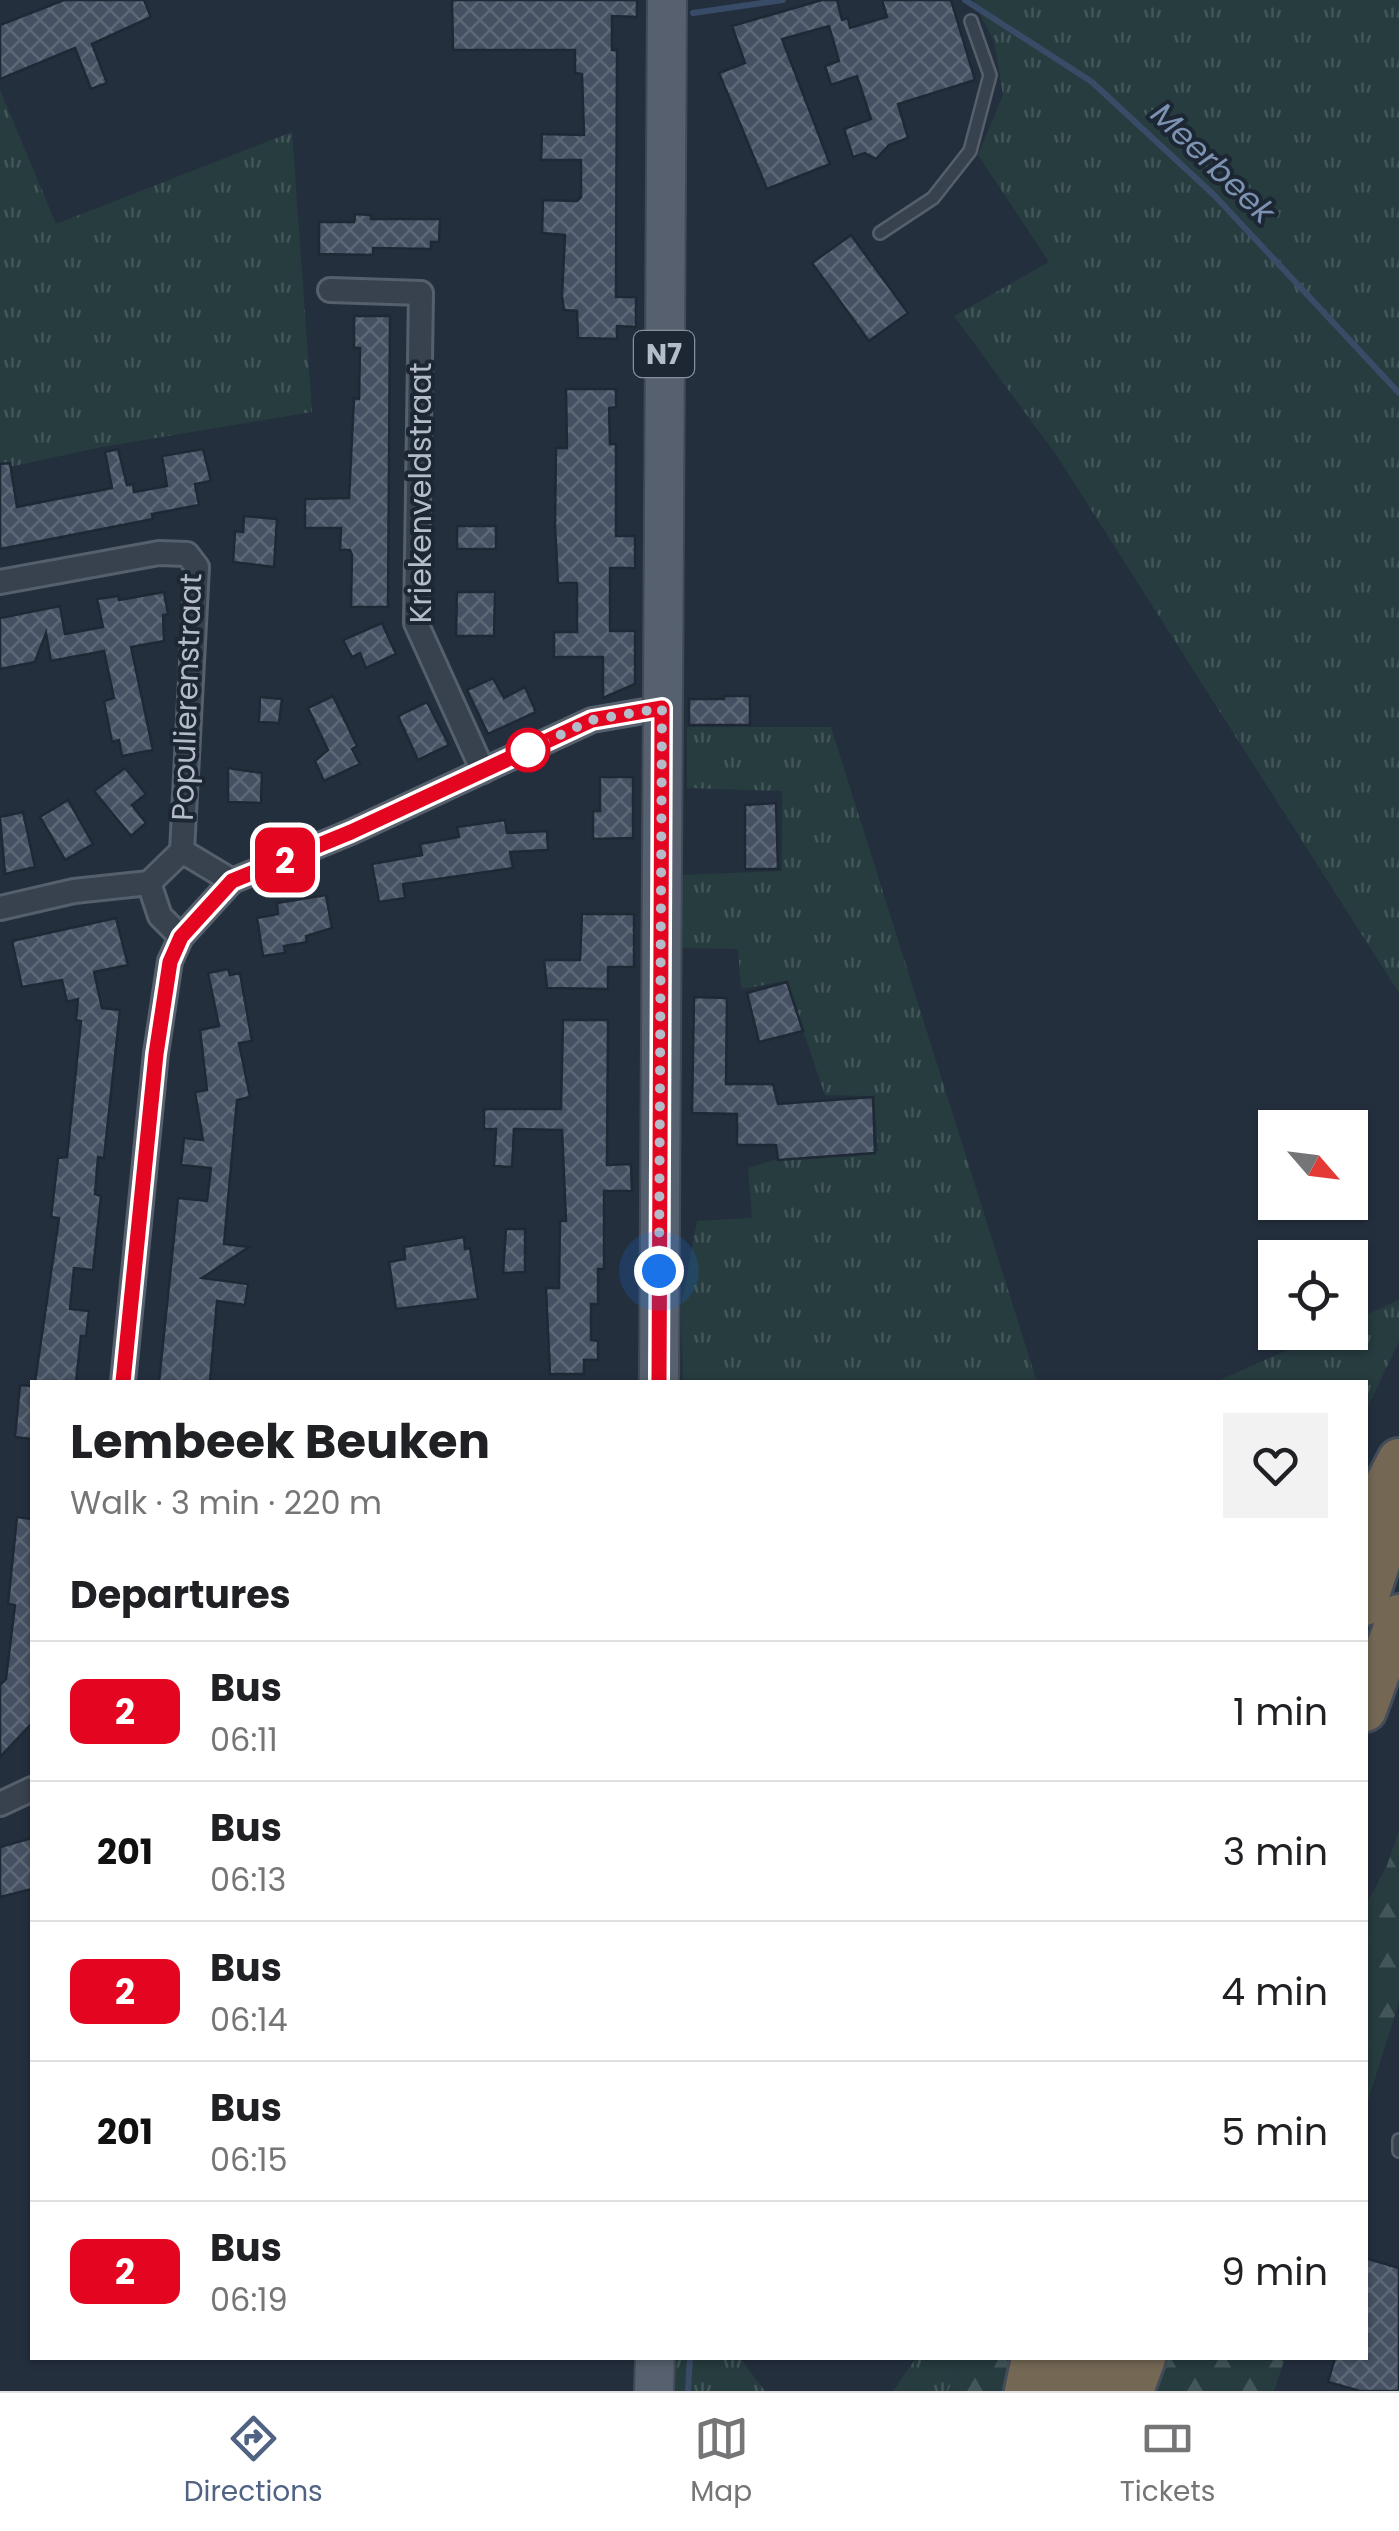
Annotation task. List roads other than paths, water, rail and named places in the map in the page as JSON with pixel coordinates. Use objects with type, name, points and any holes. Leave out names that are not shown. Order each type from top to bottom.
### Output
[{"type":"highway","points":[[1368,1519],[1399,1460]]},
{"type":"highway","points":[[1368,1595],[1399,1500]]},
{"type":"highway","points":[[1368,1702],[1399,1616]]},
{"type":"highway","points":[[1026,2391],[1032,2360]]},
{"type":"highway","points":[[1054,2391],[1067,2360]]},
{"type":"highway","points":[[1093,2391],[1106,2360]]},
{"type":"highway","points":[[1132,2391],[1143,2360]]},
{"type":"main road","name":"N7","points":[[659,1380],[667,0]]},
{"type":"main road","points":[[654,2360],[654,2391]]},
{"type":"street","name":"Kriekenveldstraat","points":[[330,290],[421,292],[416,623],[484,770]]},
{"type":"street","name":"Populierenstraat","points":[[0,582],[159,552],[187,554],[197,566],[182,851]]},
{"type":"street","points":[[123,1380],[156,1054],[170,962],[181,937],[232,881],[592,720],[662,708]]},
{"type":"street","points":[[0,908],[74,891],[149,883],[182,851],[232,881]]},
{"type":"street","points":[[149,883],[160,916],[181,937]]},
{"type":"street","points":[[0,1804],[30,1790]]},
{"type":"lane","points":[[880,232],[933,198],[970,151],[990,74],[971,21]]},
{"type":"lane","points":[[1399,2140],[1399,2151]]},
{"type":"waterway","name":"Meerbeek","points":[[693,13],[783,0]]},
{"type":"waterway","name":"Meerbeek","points":[[965,0],[1092,82],[1214,195],[1399,393]]},
{"type":"waterway","points":[[688,2391],[690,2360]]}]
